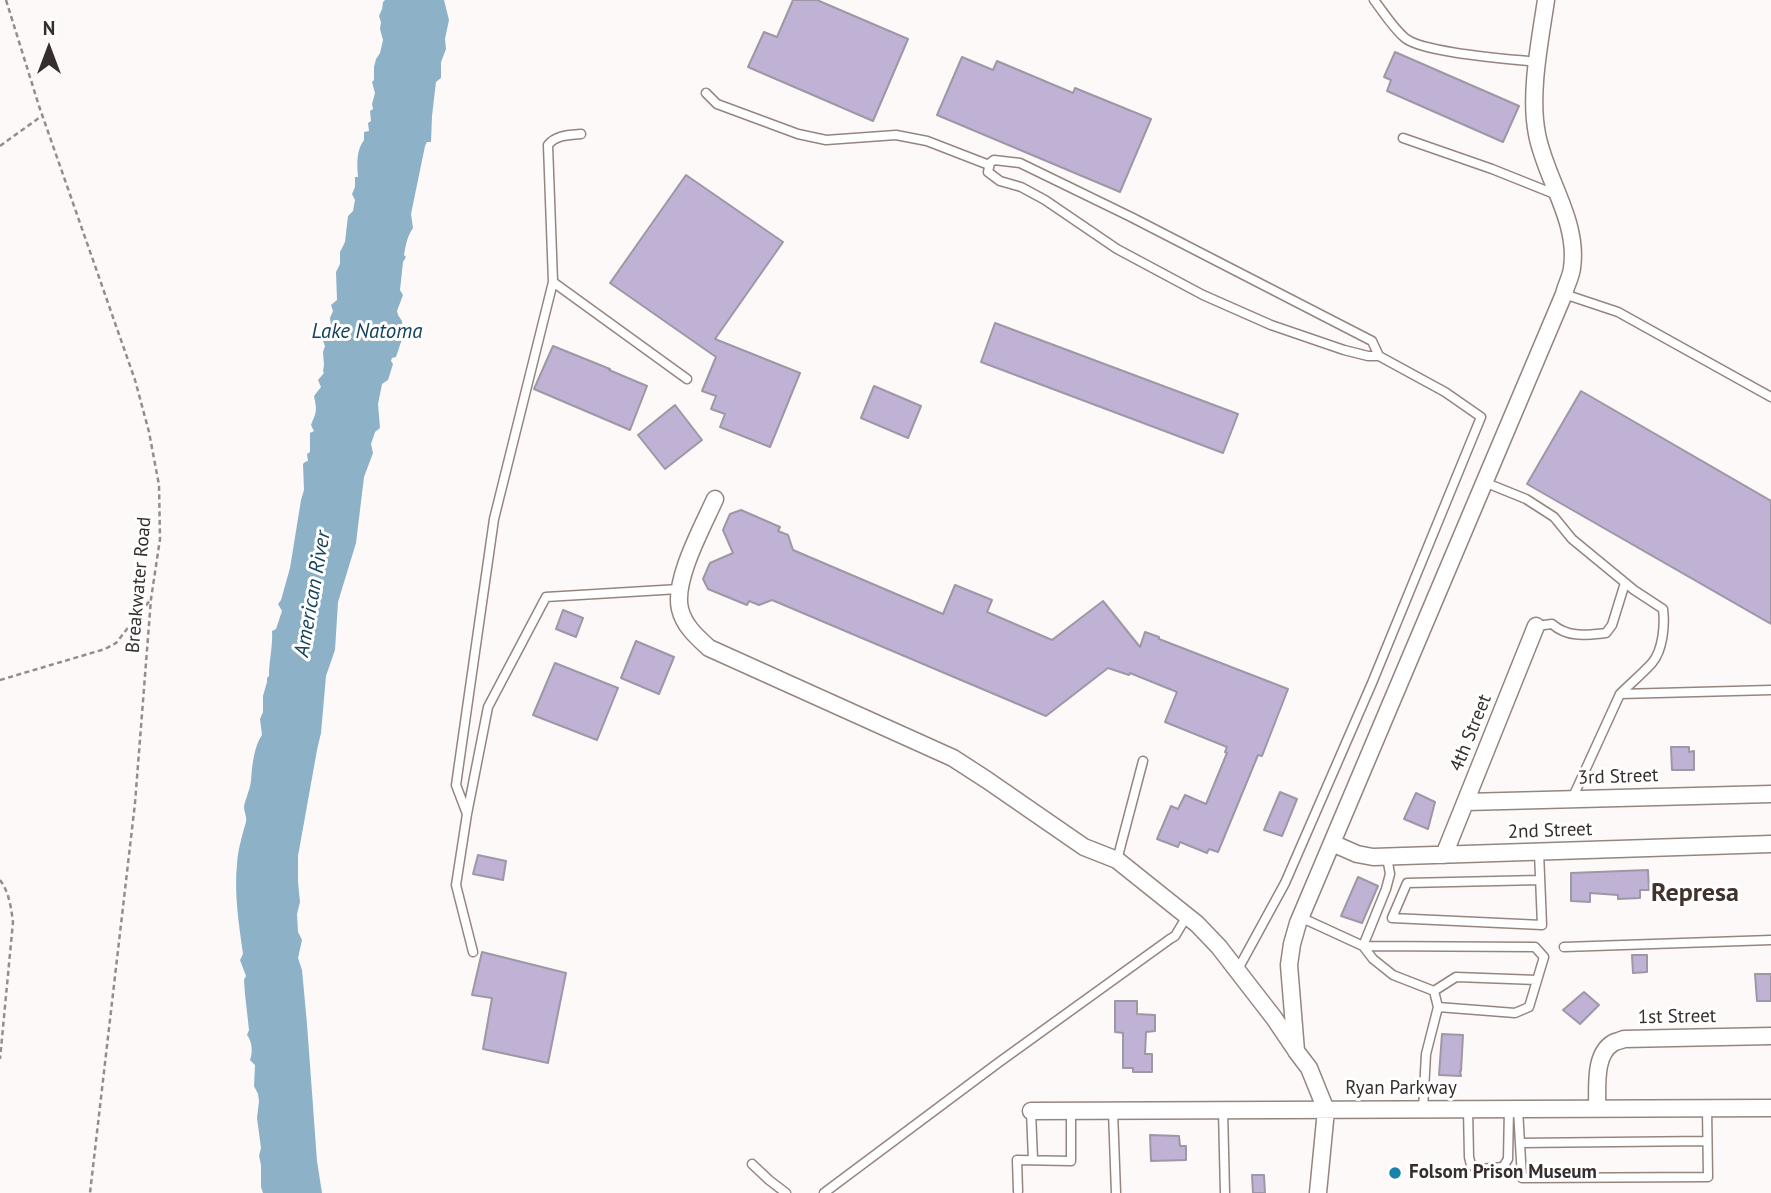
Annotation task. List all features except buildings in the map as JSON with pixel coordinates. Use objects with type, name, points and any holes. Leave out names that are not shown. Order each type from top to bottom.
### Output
[{"type":"street","points":[[1296,1051],[1289,965],[1300,918],[1572,270],[1573,247],[1568,225],[1536,132],[1537,62],[1546,0]]},
{"type":"street","points":[[715,499],[687,562],[680,589],[680,608],[685,624],[709,649],[953,758],[1084,847],[1117,860],[1187,916],[1219,947],[1309,1068],[1326,1110],[1318,1193]]},
{"type":"street","name":"4th Street","points":[[1444,855],[1536,626]]},
{"type":"street","name":"3rd Street","points":[[1466,802],[1771,794]]},
{"type":"street","name":"2nd Street","points":[[1332,844],[1373,857],[1771,844]]},
{"type":"street","name":"1st Street","points":[[1597,1108],[1598,1068],[1602,1055],[1611,1044],[1624,1039],[1771,1036]]},
{"type":"street","name":"Ryan Parkway","points":[[1031,1111],[1771,1108]]},
{"type":"lane","points":[[1374,0],[1407,40],[1424,46],[1537,62]]},
{"type":"lane","points":[[706,93],[717,104],[798,134],[826,140],[896,135],[927,141],[989,165]]},
{"type":"lane","points":[[467,814],[456,785],[494,519],[553,282],[548,145],[552,140],[566,135],[581,134]]},
{"type":"lane","points":[[1403,138],[1557,195]]},
{"type":"lane","points":[[1237,971],[1290,871],[1372,683],[1481,417],[1445,392],[1379,356],[1344,351],[1271,325],[1203,295],[1117,249],[1045,200],[1021,187],[1000,181],[988,172],[989,165],[994,160],[1020,163],[1131,217],[1371,341],[1379,356]]},
{"type":"lane","points":[[553,282],[687,380]]},
{"type":"lane","points":[[1564,294],[1618,312],[1771,397]]},
{"type":"lane","points":[[1484,482],[1526,499],[1553,517],[1573,539],[1625,583],[1663,609],[1665,621],[1662,639],[1654,661],[1620,694],[1572,800]]},
{"type":"lane","points":[[1536,626],[1552,624],[1576,636],[1606,632],[1612,625],[1625,583]]},
{"type":"lane","points":[[473,952],[456,885],[488,707],[546,597],[680,589]]},
{"type":"lane","points":[[1620,694],[1771,691]]},
{"type":"lane","points":[[1117,860],[1143,761]]},
{"type":"lane","points":[[1539,852],[1541,880],[1542,925],[1392,918],[1407,883],[1541,880]]},
{"type":"lane","points":[[1363,946],[1386,889],[1390,874],[1387,857]]},
{"type":"lane","points":[[824,1193],[1175,936],[1187,916]]},
{"type":"lane","points":[[1300,918],[1363,946],[1535,947],[1544,957],[1529,1007],[1515,1013],[1438,1007]]},
{"type":"lane","points":[[1564,947],[1771,940]]},
{"type":"lane","points":[[1363,946],[1373,959],[1393,975],[1434,991]]},
{"type":"lane","points":[[1434,991],[1457,977],[1537,980]]},
{"type":"lane","points":[[1423,1110],[1426,1054],[1438,1007],[1434,991]]},
{"type":"lane","points":[[1514,1109],[1522,1178],[1708,1177],[1707,1108]]},
{"type":"lane","points":[[1468,1109],[1469,1157],[1471,1165],[1479,1169],[1503,1167],[1508,1159],[1514,1109]]},
{"type":"lane","points":[[1031,1111],[1033,1160]]},
{"type":"lane","points":[[1018,1191],[1017,1160],[1070,1161],[1071,1111]]},
{"type":"lane","points":[[1113,1111],[1115,1193]]},
{"type":"lane","points":[[1223,1111],[1225,1193]]},
{"type":"lane","points":[[1520,1143],[1707,1141]]},
{"type":"lane","points":[[752,1164],[786,1193]]},
{"type":"path","name":"Breakwater Road","points":[[6,0],[135,380],[159,485],[160,539],[151,599],[135,803],[90,1193]]},
{"type":"path","points":[[0,146],[43,115]]},
{"type":"path","points":[[0,680],[105,649],[116,643],[151,599]]},
{"type":"path","points":[[0,880],[10,902],[13,922],[0,1059]]},
{"type":"water","name":"Lake Natoma","points":[[385,0],[444,0],[449,20],[446,49],[441,62],[441,78],[436,82],[431,142],[427,142],[425,146],[411,214],[413,228],[404,255],[406,257],[400,290],[403,295],[397,311],[402,321],[403,336],[396,357],[392,358],[388,380],[382,384],[378,404],[380,428],[375,432],[371,444],[373,453],[364,477],[356,543],[338,602],[335,650],[326,676],[321,733],[298,856],[300,902],[297,914],[298,932],[302,940],[298,958],[302,970],[317,1161],[322,1193],[263,1193],[257,1118],[259,1101],[254,1086],[255,1065],[250,1060],[252,1047],[247,1035],[246,976],[240,960],[243,954],[236,875],[246,822],[244,806],[255,750],[262,735],[260,719],[269,676],[272,631],[276,629],[282,611],[278,604],[290,568],[304,490],[303,464],[308,461],[310,433],[314,431],[311,425],[316,411],[314,396],[321,387],[318,380],[324,373],[323,341],[328,336],[331,325],[331,305],[337,300],[336,272],[345,242],[348,216],[353,211],[355,200],[352,194],[355,177],[358,177],[358,153],[364,140],[364,132],[369,131],[368,123],[371,121],[370,111],[373,109],[375,93],[372,82],[374,67],[383,40],[379,16]]},
{"type":"place","name":"Folsom Prison Museum","points":[[1395,1173]]},
{"type":"district","name":"Represa","points":[[1695,894]]},
{"type":"water label","name":"American River","points":[[313,594]]}]
